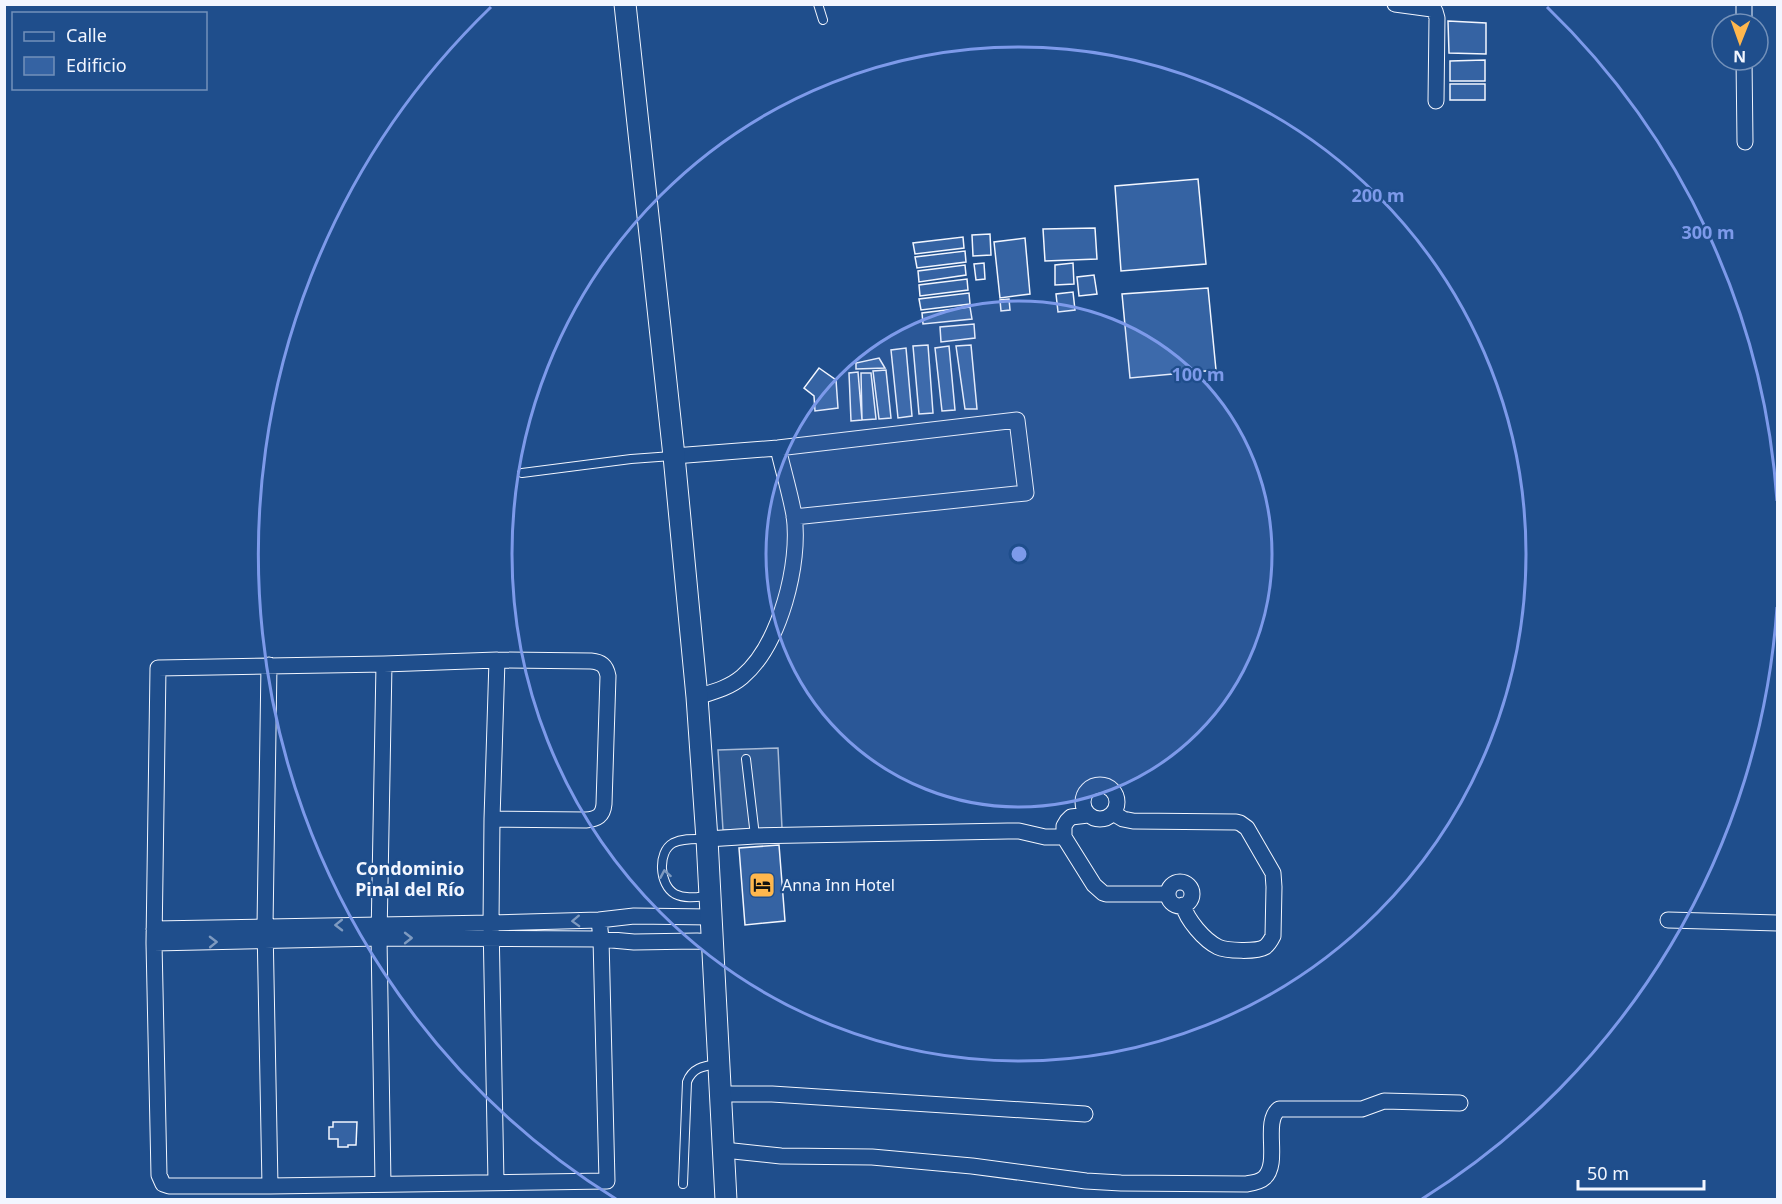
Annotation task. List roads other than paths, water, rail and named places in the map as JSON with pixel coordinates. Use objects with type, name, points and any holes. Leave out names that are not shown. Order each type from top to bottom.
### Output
[{"type":"main road","points":[[625,4],[674,456],[697,697],[707,839],[726,1200]]},
{"type":"street","points":[[1395,4],[1435,11],[1437,18],[1436,100]]},
{"type":"street","points":[[1744,72],[1745,142]]},
{"type":"street","points":[[674,456],[778,448],[1017,420],[1026,494],[794,517]]},
{"type":"street","points":[[697,697],[719,691],[732,684],[754,664],[766,647],[783,607],[793,566],[794,517],[778,448]]},
{"type":"street","points":[[496,1182],[491,931],[497,660]]},
{"type":"street","points":[[492,819],[586,820],[600,816],[604,804],[608,687],[607,670],[604,665],[599,662],[497,660],[158,668],[154,936],[156,1071],[161,1181],[165,1185],[270,1186],[607,1181],[599,920]]},
{"type":"street","points":[[383,1184],[379,931],[384,664]]},
{"type":"street","points":[[269,665],[265,926],[270,1186]]},
{"type":"street","points":[[1100,785],[1110,789],[1117,803],[1113,813],[1109,817],[1098,820],[1084,810],[1082,799],[1089,789],[1100,785]]},
{"type":"street","points":[[1113,813],[1123,819],[1133,821],[1236,822],[1247,828],[1273,873],[1273,926],[1270,942],[1254,950],[1219,948],[1197,930],[1187,917],[1183,905]]},
{"type":"street","points":[[1088,815],[1071,817],[1064,826],[1064,837],[1102,894],[1168,894]]},
{"type":"street","points":[[707,839],[1008,831],[1045,837],[1064,837]]},
{"type":"street","points":[[1180,882],[1187,884],[1191,891],[1191,898],[1183,905],[1173,903],[1168,894],[1173,884],[1180,882]]},
{"type":"street","points":[[491,931],[634,916],[711,917]]},
{"type":"street","points":[[664,917],[665,941]]},
{"type":"street","points":[[1668,920],[1778,923]]},
{"type":"street","points":[[154,936],[265,926],[379,931],[491,931],[634,942],[712,942]]},
{"type":"street","points":[[154,936],[266,942],[379,931]]},
{"type":"street","points":[[721,1094],[772,1094],[1085,1114]]},
{"type":"street","points":[[724,1150],[781,1156],[882,1158],[972,1166],[1060,1178],[1151,1185],[1246,1184],[1259,1181],[1268,1174],[1274,1115],[1279,1108],[1362,1109],[1384,1101],[1460,1103]]},
{"type":"lane","points":[[818,4],[823,20]]},
{"type":"lane","points":[[522,473],[674,456]]},
{"type":"lane","points":[[746,759],[755,836]]},
{"type":"lane","points":[[707,839],[685,840],[668,847],[663,857],[663,873],[669,889],[674,894],[684,897],[710,896]]},
{"type":"lane","points":[[683,1184],[687,1082],[696,1069],[718,1064]]},
{"type":"place","name":"Anna Inn Hotel","points":[[762,885]]},
{"type":"district","name":"Condominio Pinal del Río","points":[[410,878]]}]
